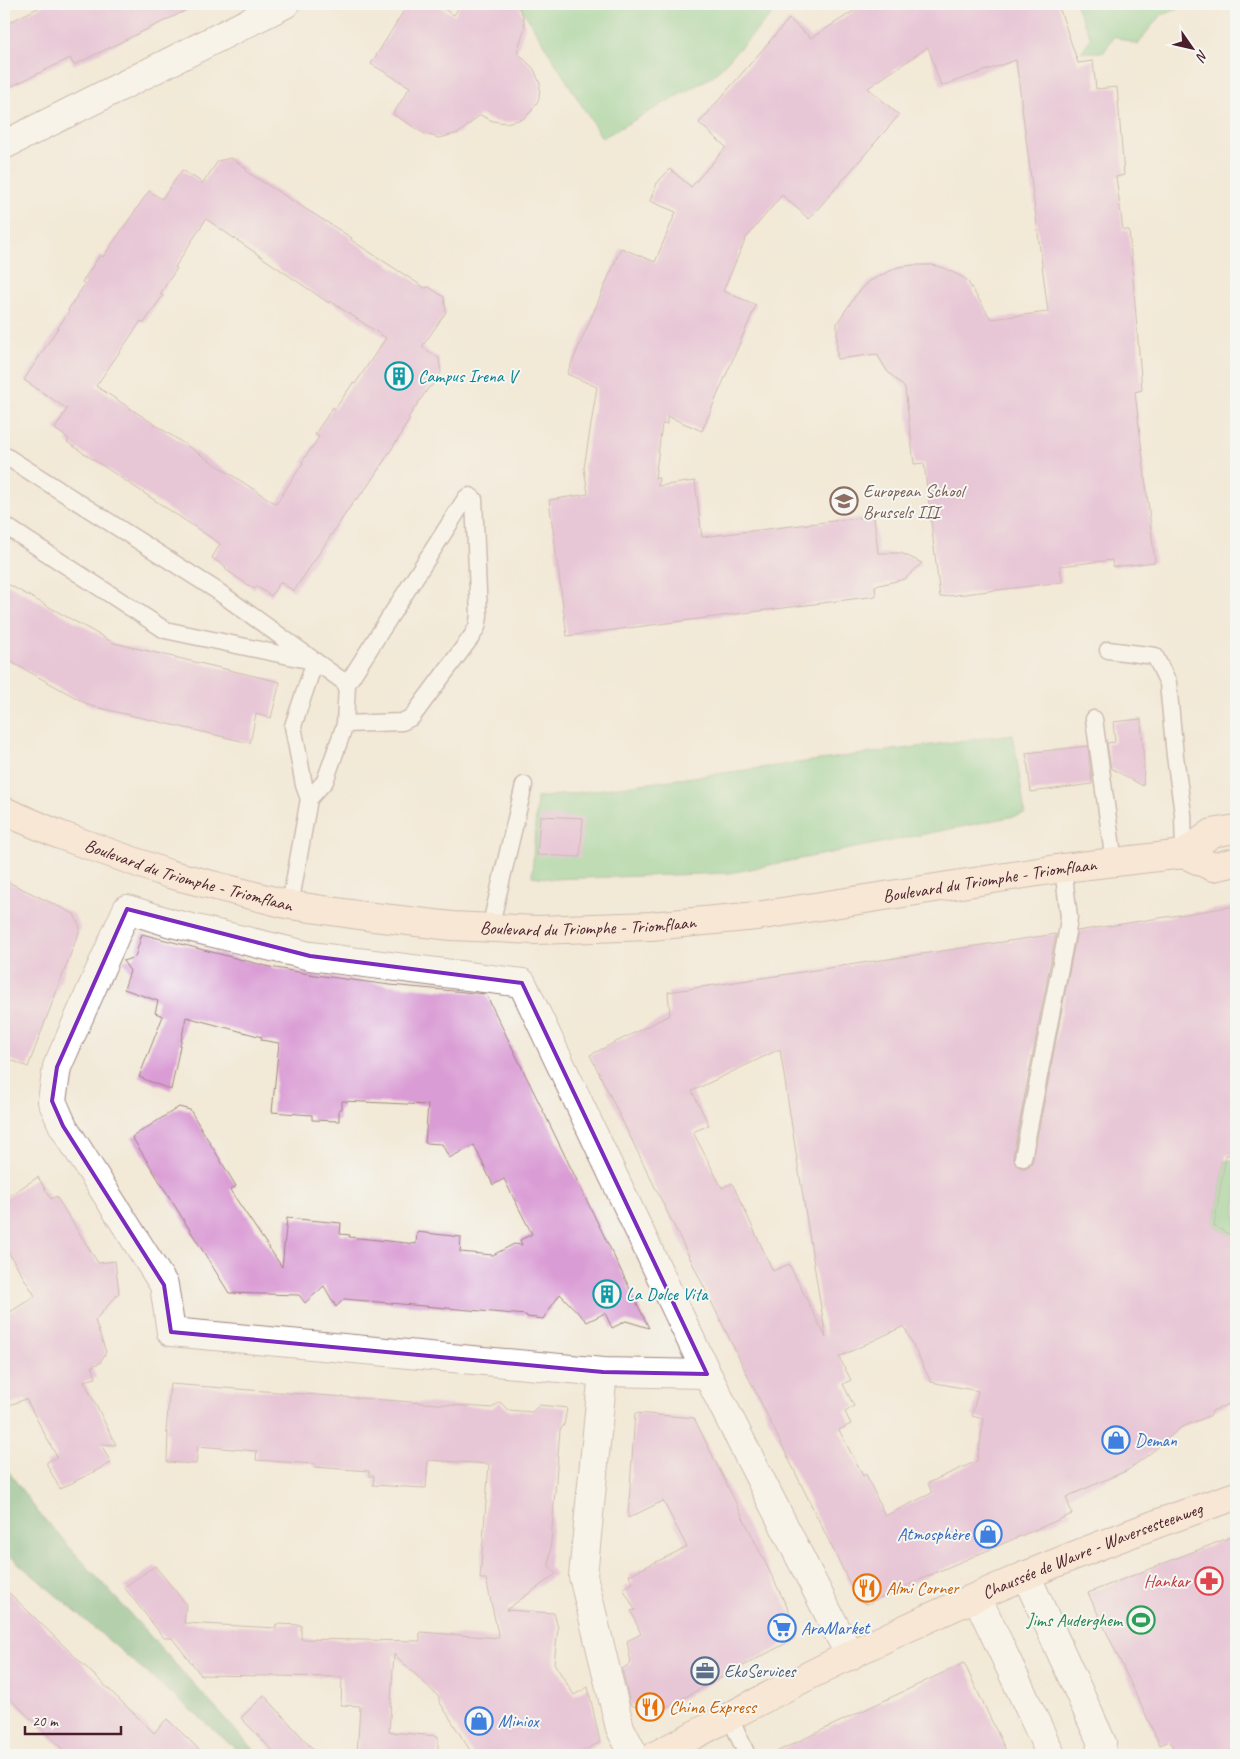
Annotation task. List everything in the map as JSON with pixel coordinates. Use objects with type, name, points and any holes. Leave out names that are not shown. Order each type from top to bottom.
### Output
[{"type":"main road","name":"Boulevard du Triomphe - Triomflaan","points":[[4,810],[60,835],[169,874],[290,905],[452,926],[536,930],[651,926],[757,916],[1063,868],[1184,854]]},
{"type":"main road","points":[[1236,829],[1212,833],[1184,854],[1213,867],[1236,862]]},
{"type":"main road","name":"Chaussée de Wavre - Waversesteenweg","points":[[656,1755],[850,1656],[1026,1575],[1165,1520],[1236,1496]]},
{"type":"street","points":[[4,145],[285,4]]},
{"type":"street","points":[[707,1374],[603,1372],[171,1332],[164,1285],[63,1126],[52,1101],[57,1067],[127,909],[171,923],[310,956],[522,982],[707,1374],[850,1656]]},
{"type":"street","points":[[603,1372],[583,1576],[620,1728],[634,1755]]},
{"type":"street","points":[[1026,1575],[1102,1743],[1099,1755]]},
{"type":"street","points":[[977,1597],[1051,1755]]},
{"type":"lane","points":[[4,455],[216,590],[347,684]]},
{"type":"lane","points":[[309,799],[325,781],[344,724],[347,684],[466,498],[472,497],[474,499],[479,616],[477,627],[472,636],[412,716],[402,722],[344,724]]},
{"type":"lane","points":[[4,525],[164,630],[315,661]]},
{"type":"lane","points":[[1108,650],[1155,656],[1168,683],[1183,814],[1184,854]]},
{"type":"lane","points":[[290,905],[309,799],[292,726],[315,661]]},
{"type":"lane","points":[[1094,719],[1114,862]]},
{"type":"lane","points":[[490,928],[524,785]]},
{"type":"lane","points":[[1023,1158],[1067,932],[1069,916],[1063,868]]},
{"type":"lane","points":[[730,1716],[748,1755]]},
{"type":"highlighted area","points":[[127,909],[310,956],[522,983],[707,1374],[603,1372],[171,1332],[164,1285],[63,1126],[52,1101],[57,1067]]},
{"type":"green space","points":[[519,4],[782,4],[713,76],[602,138]]},
{"type":"green space","points":[[1075,4],[1192,4],[1162,15],[1138,45],[1114,36],[1104,52],[1081,52],[1091,38]]},
{"type":"green space","points":[[1013,734],[1025,814],[730,873],[552,879],[532,876],[537,798]]},
{"type":"green space","points":[[1236,1159],[1236,1238],[1214,1226],[1225,1161]]},
{"type":"green space","points":[[4,1465],[38,1512],[258,1755],[243,1755],[4,1551]]},
{"type":"building","points":[[46,4],[199,4],[74,65],[70,58],[4,90],[4,25]]},
{"type":"building","points":[[408,4],[435,4],[454,15],[461,4],[518,4],[525,27],[517,52],[534,69],[540,84],[539,99],[531,112],[523,119],[506,123],[493,121],[480,115],[459,133],[439,138],[425,134],[393,114],[410,87],[371,64]]},
{"type":"building","points":[[865,4],[1058,4],[1078,63],[1093,61],[1096,89],[1117,87],[1124,175],[1116,177],[1123,230],[1129,230],[1142,390],[1135,392],[1155,562],[1113,567],[1112,560],[1060,566],[1062,582],[940,597],[924,463],[914,464],[905,388],[887,371],[877,354],[837,359],[837,323],[856,295],[870,281],[898,267],[913,265],[932,265],[944,268],[966,279],[991,319],[1048,312],[1016,60],[941,86],[928,47],[868,88],[899,115],[809,219],[782,195],[746,238],[723,291],[756,305],[702,431],[667,416],[667,424],[662,424],[655,478],[659,478],[658,486],[695,481],[702,537],[874,516],[878,553],[901,553],[922,563],[905,579],[875,586],[876,596],[567,636],[549,500],[588,494],[584,468],[597,387],[567,374],[621,248],[655,262],[676,212],[650,201],[657,183],[670,169],[691,187],[726,147],[699,123],[789,19],[811,38]]},
{"type":"building","name":"Campus Irena V","points":[[231,158],[246,168],[247,172],[352,238],[351,240],[425,288],[429,287],[444,297],[446,312],[422,347],[439,358],[441,372],[408,418],[410,419],[402,433],[367,487],[356,498],[294,591],[280,582],[271,596],[256,586],[254,589],[212,558],[219,543],[67,442],[69,439],[55,429],[67,409],[24,380],[85,284],[82,282],[100,255],[103,257],[149,191],[162,199],[182,170],[203,183],[218,161]],"holes":[[[206,219],[329,303],[330,301],[386,338],[355,384],[353,383],[335,409],[333,407],[315,434],[319,437],[276,504],[96,386],[141,321],[144,323],[163,295],[160,294],[177,268],[175,267]]]},
{"type":"building","points":[[4,582],[114,643],[280,682],[271,718],[256,714],[250,743],[91,706],[4,658]]},
{"type":"building","points":[[1141,719],[1144,764],[1143,786],[1111,768],[1107,743],[1115,742],[1113,722]]},
{"type":"building","points":[[1088,746],[1092,784],[1031,792],[1026,753]]},
{"type":"building","points":[[540,816],[583,818],[580,857],[537,855]]},
{"type":"building","points":[[4,880],[74,914],[80,929],[28,1067],[4,1057]]},
{"type":"building","points":[[1236,906],[1236,1154],[1226,1155],[1214,1226],[1236,1238],[1236,1401],[1212,1411],[1211,1415],[1180,1428],[1128,1470],[1066,1497],[1072,1514],[867,1604],[858,1600],[590,1055],[670,1015],[668,992],[1056,934],[1013,1156],[1016,1165],[1026,1168],[1033,1160],[1077,931]],"holes":[[[780,1049],[799,1172],[826,1338],[789,1264],[773,1271],[732,1183],[722,1188],[693,1132],[709,1125],[692,1091]],[[904,1326],[931,1382],[978,1391],[972,1416],[984,1419],[977,1461],[928,1483],[932,1493],[885,1516],[866,1474],[863,1476],[839,1430],[851,1424],[845,1412],[854,1406],[843,1384],[851,1380],[839,1357]]]},
{"type":"building","points":[[142,934],[270,967],[315,975],[390,985],[486,994],[649,1328],[626,1321],[612,1328],[605,1313],[587,1322],[560,1294],[543,1319],[527,1317],[526,1315],[344,1299],[336,1307],[324,1286],[305,1303],[299,1295],[229,1293],[132,1137],[179,1107],[190,1110],[236,1186],[230,1190],[282,1267],[287,1218],[341,1223],[340,1234],[350,1235],[349,1237],[416,1244],[417,1232],[461,1237],[460,1252],[493,1255],[514,1244],[522,1245],[520,1240],[532,1234],[504,1179],[493,1185],[474,1145],[449,1158],[442,1144],[425,1143],[428,1105],[342,1101],[342,1109],[339,1109],[339,1121],[312,1120],[312,1115],[272,1112],[279,1043],[261,1040],[262,1037],[186,1017],[171,1090],[139,1077],[163,1016],[155,1013],[158,1001],[124,989],[130,971],[123,961],[135,957]]},
{"type":"building","points":[[38,1177],[51,1199],[56,1196],[98,1263],[115,1261],[119,1293],[95,1320],[106,1352],[100,1363],[92,1366],[96,1378],[84,1381],[116,1445],[101,1444],[111,1463],[60,1489],[47,1465],[47,1462],[57,1457],[26,1399],[4,1407],[4,1316],[35,1296],[4,1245],[4,1199]]},
{"type":"building","points":[[170,1384],[492,1408],[500,1402],[508,1410],[532,1412],[540,1405],[567,1408],[564,1425],[560,1430],[549,1566],[556,1574],[506,1610],[554,1613],[558,1628],[554,1663],[574,1695],[588,1687],[600,1742],[577,1755],[473,1755],[439,1701],[439,1697],[394,1654],[389,1732],[438,1736],[438,1755],[357,1755],[360,1706],[341,1705],[342,1677],[201,1675],[172,1638],[164,1638],[124,1587],[155,1566],[186,1604],[184,1623],[276,1628],[276,1624],[301,1625],[301,1639],[420,1641],[420,1632],[499,1638],[486,1579],[480,1579],[489,1464],[428,1460],[426,1488],[373,1485],[374,1476],[369,1476],[369,1471],[314,1467],[315,1464],[256,1460],[257,1451],[198,1446],[196,1464],[167,1462],[168,1432],[166,1433]]},
{"type":"building","points":[[635,1413],[694,1418],[797,1627],[794,1639],[651,1715],[630,1704],[622,1669],[631,1663],[627,1641],[641,1634],[631,1611],[635,1610],[623,1588],[633,1583],[629,1575],[687,1547],[663,1501],[628,1518]]},
{"type":"building","points":[[1236,1535],[1236,1755],[1177,1755],[1170,1741],[1160,1745],[1088,1593]]},
{"type":"building","points":[[4,1588],[154,1733],[167,1719],[205,1755],[69,1755],[4,1693]]},
{"type":"building","points":[[964,1663],[1008,1755],[770,1755],[877,1704]]},
{"type":"building","points":[[264,1695],[318,1755],[277,1755],[241,1718]]},
{"type":"place","name":"Campus Irena V","points":[[399,376]]},
{"type":"place","name":"European School Brussels III","points":[[844,501]]},
{"type":"place","name":"La Dolce Vita","points":[[607,1294]]},
{"type":"place","name":"Deman","points":[[1116,1440]]},
{"type":"place","name":"Atmosphère","points":[[988,1534]]},
{"type":"place","name":"Hankar","points":[[1209,1581]]},
{"type":"place","name":"Almi Corner","points":[[867,1588]]},
{"type":"place","name":"Jims Auderghem","points":[[1141,1620]]},
{"type":"place","name":"AraMarket","points":[[782,1628]]},
{"type":"place","name":"EkoServices","points":[[705,1671]]},
{"type":"place","name":"China Express","points":[[650,1707]]},
{"type":"place","name":"Miniox","points":[[479,1721]]}]
